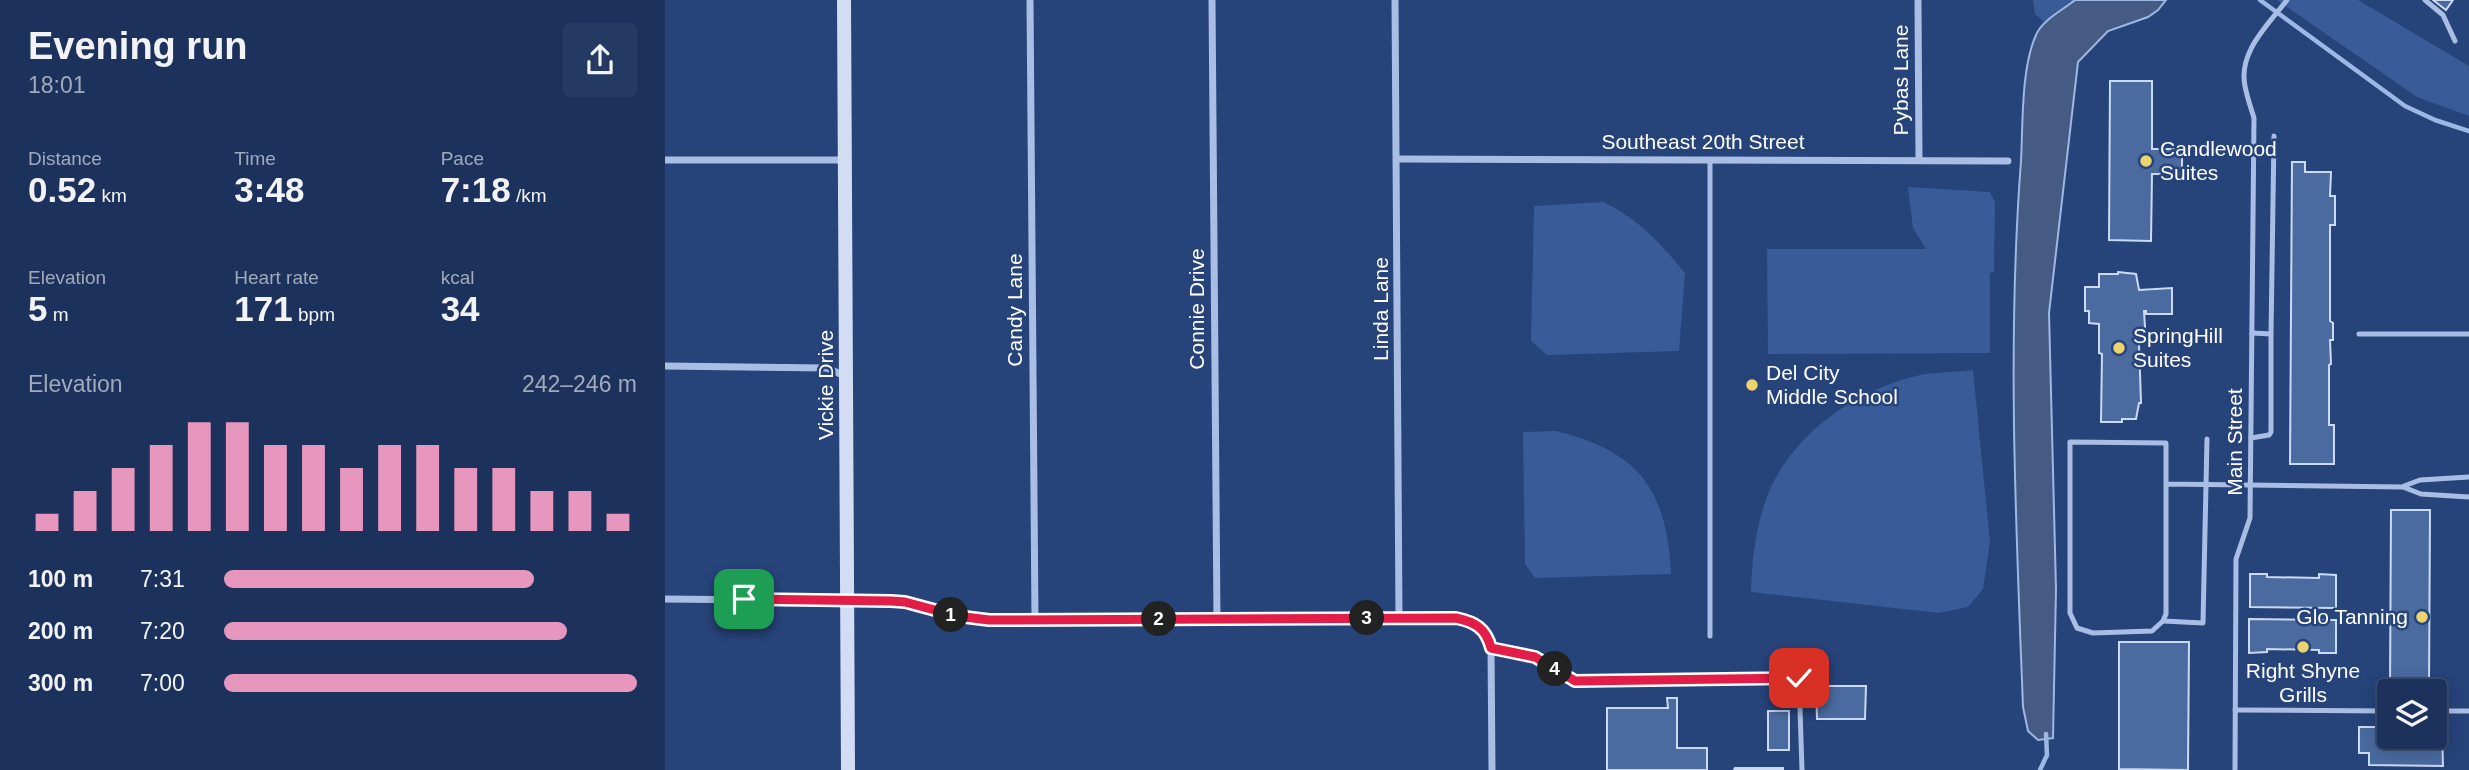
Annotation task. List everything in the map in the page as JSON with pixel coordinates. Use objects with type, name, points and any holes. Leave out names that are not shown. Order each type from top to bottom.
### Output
[{"type":"street","name":"Vickie Drive","points":[[843,0],[848,770]]},
{"type":"street","name":"Candy Lane","points":[[1030,0],[1035,620]]},
{"type":"street","name":"Connie Drive","points":[[1212,0],[1217,619]]},
{"type":"street","name":"Linda Lane","points":[[1395,0],[1399,618]]},
{"type":"street","name":"Pybas Lane","points":[[1918,0],[1919,160]]},
{"type":"street","name":"Southeast 20th Street","points":[[1398,159],[2008,161]]},
{"type":"street","points":[[665,160],[845,160]]},
{"type":"street","points":[[665,366],[827,368],[847,376]]},
{"type":"street","points":[[665,599],[848,599],[905,602],[957,616],[989,620],[1456,618],[1483,628],[1491,648],[1492,770]]},
{"type":"lane","name":"Main Street","points":[[2235,770],[2237,559],[2251,518],[2254,118],[2244,71],[2256,38],[2287,0]]},
{"type":"lane","points":[[2425,0],[2443,15],[2455,41]]},
{"type":"lane","points":[[2251,438],[2269,435],[2271,432],[2274,136]]},
{"type":"lane","points":[[1710,160],[1710,636]]},
{"type":"lane","points":[[2252,333],[2271,334]]},
{"type":"lane","points":[[2359,334],[2469,334]]},
{"type":"lane","points":[[2164,621],[2203,622],[2207,439]]},
{"type":"lane","points":[[2070,442],[2166,443],[2166,484],[2164,621],[2152,631],[2093,633],[2077,628],[2070,613],[2070,442]]},
{"type":"lane","points":[[2403,487],[2420,480],[2469,477]]},
{"type":"lane","points":[[2166,484],[2403,487],[2421,494],[2469,497]]},
{"type":"lane","points":[[1491,648],[1535,657],[1575,681],[1799,678],[1802,770]]},
{"type":"lane","points":[[2235,710],[2377,711]]},
{"type":"lane","points":[[2447,711],[2469,711]]},
{"type":"shaded area","points":[[2033,0],[2075,0],[2045,23],[2035,14]]},
{"type":"shaded area","points":[[2075,0],[2166,0],[2148,17],[2108,31],[2078,62],[2049,313],[2056,589],[2053,738],[2038,740],[2028,731],[2023,707],[2014,434],[2017,229],[2024,96],[2031,48],[2043,25]]},
{"type":"shaded area","points":[[2277,0],[2358,0],[2469,66],[2469,116],[2417,97]]},
{"type":"shaded area","points":[[1908,187],[1990,192],[1995,202],[1994,272],[1990,273],[1990,353],[1768,354],[1767,249],[1926,249],[1913,228]]},
{"type":"shaded area","points":[[1603,202],[1638,224],[1685,273],[1679,351],[1547,355],[1531,341],[1534,206]]},
{"type":"shaded area","points":[[1973,370],[1990,542],[1983,589],[1968,607],[1939,613],[1751,592],[1755,547],[1765,502],[1790,456],[1807,437],[1826,419],[1848,404],[1895,382],[1933,373]]},
{"type":"shaded area","points":[[1556,431],[1585,439],[1608,450],[1628,463],[1643,478],[1655,497],[1663,519],[1671,574],[1535,578],[1525,564],[1523,432]]},
{"type":"building","points":[[2433,0],[2453,0],[2446,10]]},
{"type":"building","name":"Candlewood Suites","points":[[2110,81],[2152,81],[2152,149],[2182,149],[2182,174],[2152,174],[2151,241],[2109,240]]},
{"type":"building","points":[[2292,162],[2305,162],[2305,172],[2331,172],[2330,196],[2335,196],[2335,225],[2330,225],[2330,321],[2333,323],[2333,340],[2330,340],[2329,365],[2329,425],[2334,425],[2334,464],[2290,464]]},
{"type":"building","name":"SpringHill Suites","points":[[2099,274],[2136,274],[2139,290],[2172,288],[2172,314],[2146,314],[2144,311],[2146,343],[2139,343],[2141,403],[2136,419],[2101,422],[2102,354],[2099,353],[2099,324],[2089,323],[2089,311],[2085,311],[2085,287],[2099,287]]},
{"type":"building","points":[[2391,510],[2430,510],[2429,679],[2390,679]]},
{"type":"building","points":[[2250,574],[2319,578],[2319,574],[2336,575],[2336,608],[2250,607]]},
{"type":"building","points":[[2249,619],[2336,620],[2336,653],[2267,649],[2267,652],[2249,653]]},
{"type":"building","points":[[2119,642],[2189,642],[2188,770],[2119,769]]},
{"type":"building","points":[[1816,686],[1866,686],[1865,719],[1817,719]]},
{"type":"building","points":[[1667,698],[1677,698],[1677,748],[1707,748],[1707,770],[1607,770],[1607,708],[1668,708]]},
{"type":"building","points":[[1768,711],[1789,711],[1789,750],[1768,750]]},
{"type":"building","points":[[2359,727],[2377,727],[2377,749],[2443,749],[2443,766],[2369,765],[2369,753],[2359,753]]},
{"type":"building","points":[[1783,768],[1783,770],[1734,770]]},
{"type":"waterway","points":[[2260,0],[2405,106],[2435,120],[2469,131]]},
{"type":"waterway","points":[[2040,770],[2047,755],[2046,734]]},
{"type":"place","name":"Candlewood Suites","points":[[2146,161]]},
{"type":"place","name":"SpringHill Suites","points":[[2119,348]]},
{"type":"place","name":"Del City Middle School","points":[[1752,385]]},
{"type":"place","name":"Glo Tanning","points":[[2422,617]]},
{"type":"place","name":"Right Shyne Grills","points":[[2303,647]]},
{"type":"route","points":[[744,599],[905,602],[957,616],[989,620],[1456,618],[1483,628],[1491,648],[1535,657],[1575,681],[1799,678]]}]
